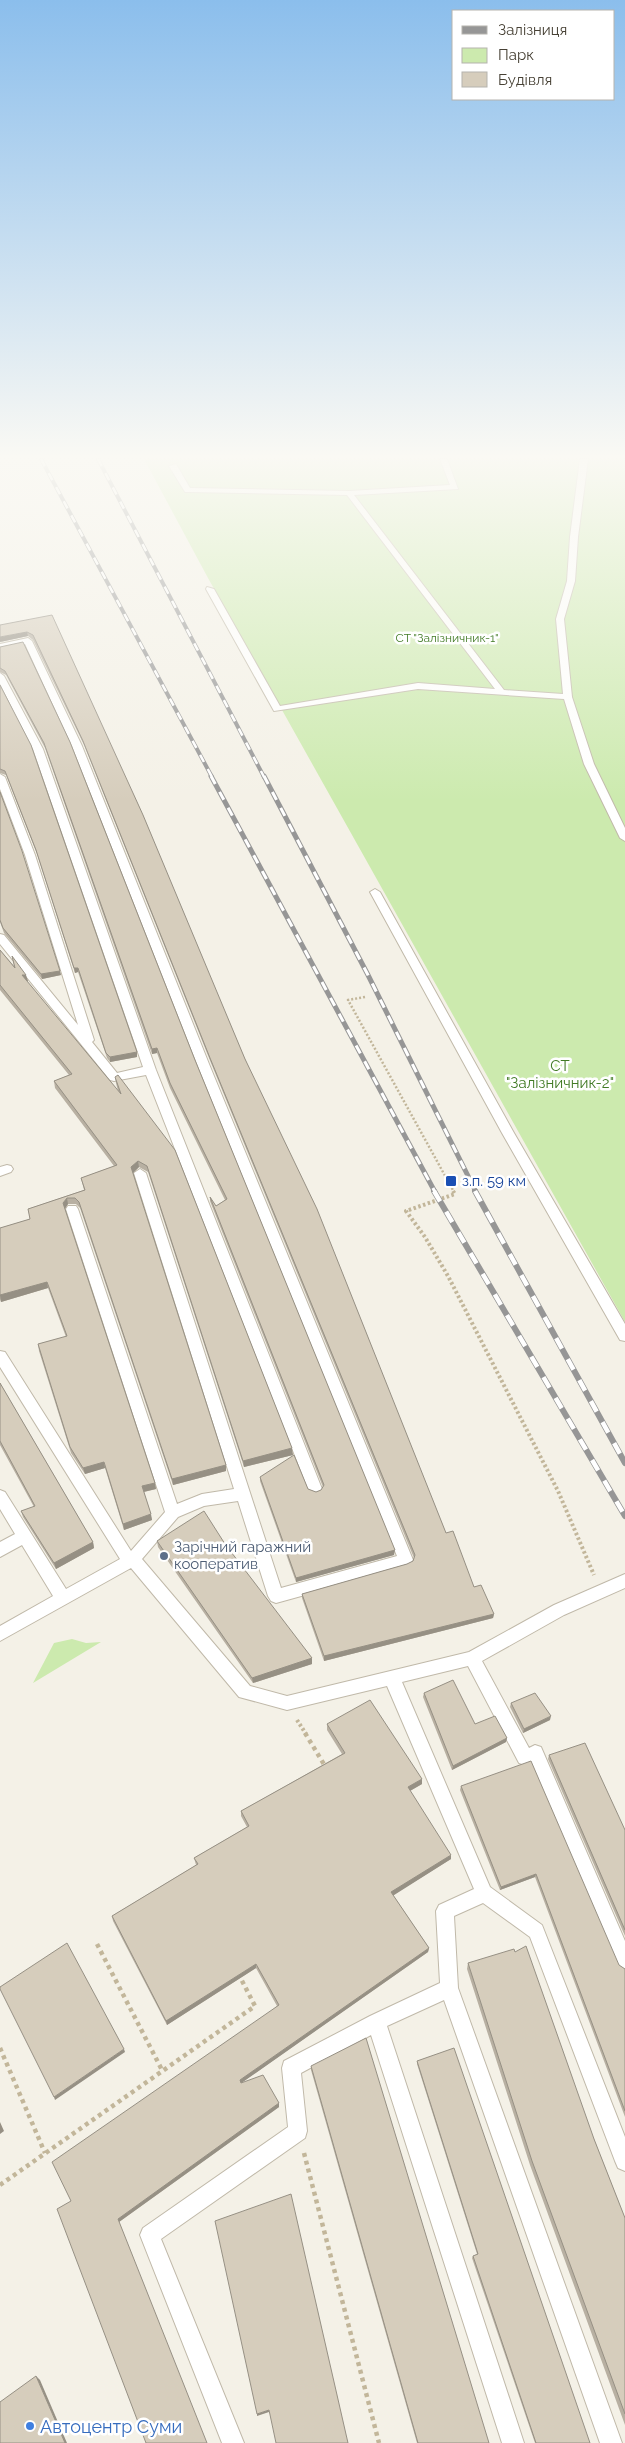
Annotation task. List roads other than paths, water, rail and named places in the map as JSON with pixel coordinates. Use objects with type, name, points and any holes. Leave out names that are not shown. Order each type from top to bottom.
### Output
[{"type":"lane","points":[[410,573],[500,690]]},
{"type":"lane","points":[[572,573],[560,619],[568,697],[589,764],[625,838]]},
{"type":"lane","points":[[210,589],[278,709],[418,686],[500,690],[568,697]]},
{"type":"lane","points":[[0,647],[28,641],[77,746],[203,1064],[406,1560],[276,1596],[140,1173]]},
{"type":"lane","points":[[0,676],[38,749],[150,1070],[315,1489]]},
{"type":"lane","points":[[0,777],[30,855],[90,1049]]},
{"type":"lane","points":[[375,892],[508,1133],[625,1336]]},
{"type":"lane","points":[[0,937],[114,1078],[150,1070]]},
{"type":"lane","points":[[72,1209],[173,1513]]},
{"type":"lane","points":[[0,1356],[131,1560],[245,1692],[287,1703],[472,1658],[559,1610],[625,1581]]},
{"type":"lane","points":[[0,1634],[131,1560],[173,1513],[202,1500],[244,1494]]},
{"type":"lane","points":[[0,1496],[63,1598]]},
{"type":"lane","points":[[0,1550],[25,1536]]},
{"type":"lane","points":[[472,1658],[524,1757],[535,1753],[625,1962]]},
{"type":"lane","points":[[392,1678],[484,1893],[536,1931],[625,2161]]},
{"type":"lane","points":[[484,1893],[445,1911],[448,1988],[611,2443]]},
{"type":"lane","points":[[233,2443],[150,2236],[298,2131],[291,2068],[376,2022],[448,1988]]},
{"type":"lane","points":[[376,2022],[512,2443]]},
{"type":"railway","points":[[102,573],[212,777]]},
{"type":"railway","points":[[158,573],[264,777]]},
{"type":"railway","points":[[211,776],[435,1192]]},
{"type":"railway","points":[[264,776],[368,975],[476,1192]]},
{"type":"railway","points":[[434,1191],[625,1516]]},
{"type":"railway","points":[[475,1191],[625,1463]]},
{"type":"place","name":"з.п. 59 км","points":[[451,1181]]},
{"type":"place","name":"Зарічний гаражний кооператив","points":[[164,1556]]},
{"type":"place","name":"Автоцентр Суми","points":[[30,2426]]},
{"type":"park label","name":"СТ \"Залізничник-1\"","points":[[447,638]]},
{"type":"park label","name":"СТ \"Залізничник-2\"","points":[[560,1074]]}]
